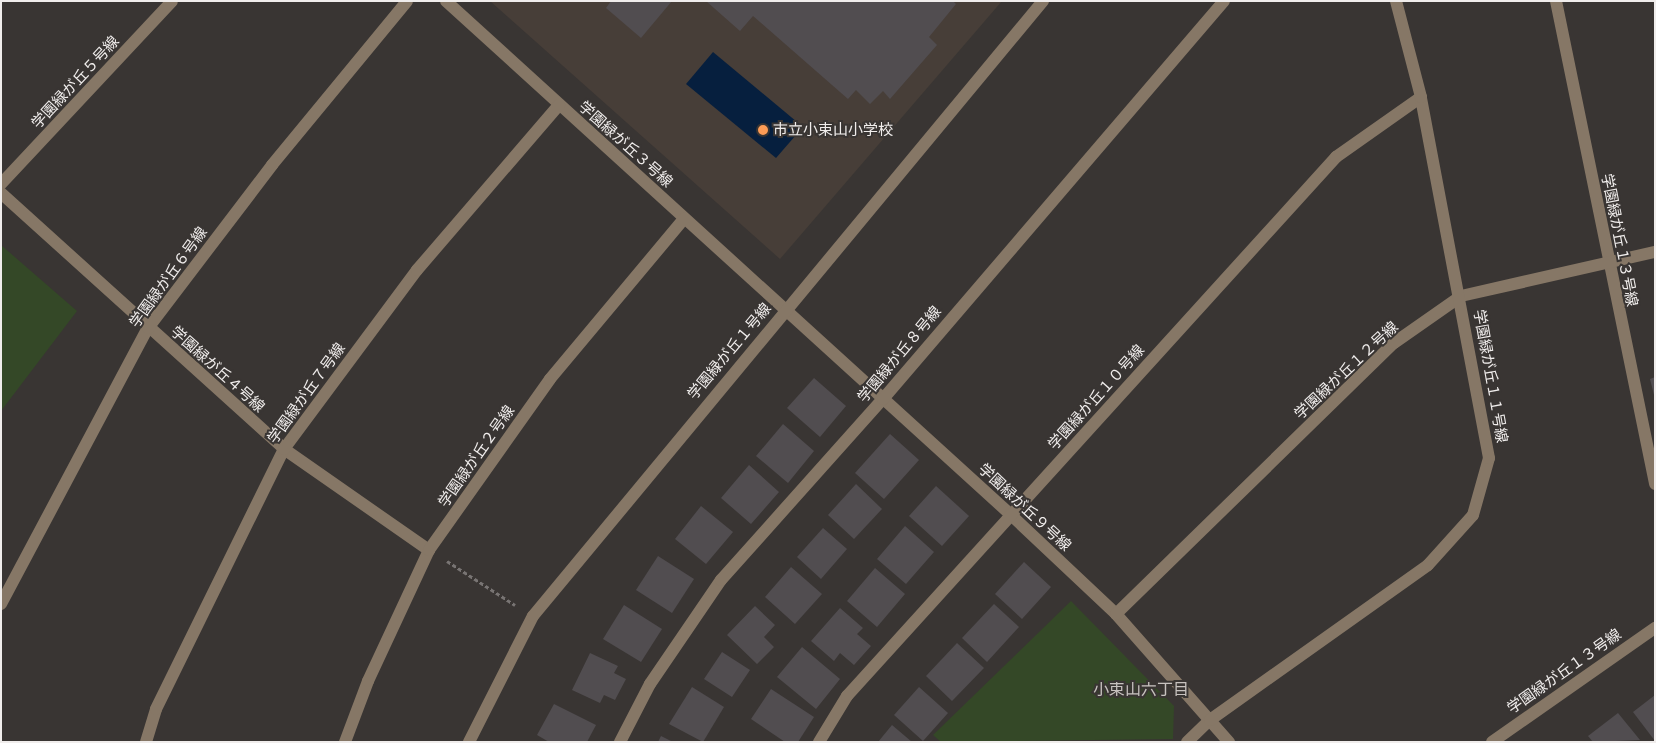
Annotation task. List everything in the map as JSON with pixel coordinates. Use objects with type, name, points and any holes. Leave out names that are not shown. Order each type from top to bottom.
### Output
[{"type":"street","name":"学園緑が丘５号線","points":[[1,184],[172,1]]},
{"type":"street","name":"学園緑が丘６号線","points":[[1,604],[148,328],[272,165],[408,1]]},
{"type":"street","name":"学園緑が丘３号線","points":[[446,1],[783,310]]},
{"type":"street","name":"学園緑が丘１号線","points":[[469,742],[533,616],[783,310],[1043,1]]},
{"type":"street","name":"学園緑が丘８号線","points":[[620,742],[650,684],[721,580],[883,399],[1224,1]]},
{"type":"street","name":"学園緑が丘１１号線","points":[[1187,742],[1210,720],[1428,565],[1474,515],[1489,458],[1461,296],[1421,97],[1396,1]]},
{"type":"street","name":"学園緑が丘１３号線","points":[[1556,1],[1607,261],[1655,484]]},
{"type":"street","name":"学園緑が丘１０号線","points":[[819,742],[847,696],[1010,514],[1336,157],[1421,97]]},
{"type":"street","name":"学園緑が丘７号線","points":[[146,742],[156,709],[284,449],[417,270],[560,105]]},
{"type":"street","name":"学園緑が丘４号線","points":[[1,193],[148,328],[284,449],[429,550]]},
{"type":"street","name":"学園緑が丘２号線","points":[[345,742],[368,681],[429,550],[550,379],[684,219]]},
{"type":"street","name":"学園緑が丘１２号線","points":[[1116,614],[1394,344],[1461,296],[1607,261],[1655,252]]},
{"type":"street","name":"学園緑が丘９号線","points":[[783,310],[1010,514],[1116,614],[1229,742]]},
{"type":"street","name":"学園緑が丘１３号線","points":[[1492,742],[1655,628]]},
{"type":"path","points":[[429,550],[533,616]]},
{"type":"shaded area","name":"市立小束山小学校","points":[[490,1],[1002,1],[780,259]]},
{"type":"green space","points":[[1,245],[77,311],[1,411]]},
{"type":"green space","points":[[1071,601],[1174,706],[1173,739],[941,742],[933,735]]},
{"type":"water","points":[[713,52],[803,127],[776,158],[686,84]]},
{"type":"building","points":[[611,1],[672,1],[641,38],[606,8]]},
{"type":"building","points":[[706,1],[953,1],[956,4],[929,37],[937,45],[890,99],[883,91],[870,104],[856,90],[848,99],[753,16],[740,31]]},
{"type":"building","points":[[1655,377],[1655,395],[1654,395],[1650,379]]},
{"type":"building","points":[[814,378],[846,406],[820,437],[787,408]]},
{"type":"building","points":[[783,424],[814,451],[788,483],[756,456]]},
{"type":"building","points":[[890,434],[919,460],[884,499],[855,473]]},
{"type":"building","points":[[749,465],[779,492],[751,524],[721,498]]},
{"type":"building","points":[[856,484],[882,509],[854,539],[828,515]]},
{"type":"building","points":[[936,486],[969,516],[942,546],[909,516]]},
{"type":"building","points":[[701,506],[733,532],[706,564],[675,539]]},
{"type":"building","points":[[905,526],[934,552],[906,584],[877,559]]},
{"type":"building","points":[[823,528],[847,549],[821,579],[797,557]]},
{"type":"building","points":[[658,556],[694,579],[672,613],[636,590]]},
{"type":"building","points":[[1024,562],[1051,587],[1022,619],[995,594]]},
{"type":"building","points":[[791,567],[822,594],[795,624],[765,597]]},
{"type":"building","points":[[875,568],[905,594],[877,627],[847,601]]},
{"type":"building","points":[[994,604],[1019,627],[987,662],[962,638]]},
{"type":"building","points":[[624,605],[662,629],[641,662],[603,639]]},
{"type":"building","points":[[755,606],[775,625],[764,637],[774,647],[757,664],[727,635]]},
{"type":"building","points":[[840,608],[863,628],[857,634],[871,646],[854,665],[840,653],[834,661],[811,641]]},
{"type":"building","points":[[957,643],[984,668],[952,701],[926,676]]},
{"type":"building","points":[[802,647],[840,679],[816,709],[777,677]]},
{"type":"building","points":[[722,652],[750,670],[732,697],[704,679]]},
{"type":"building","points":[[590,653],[618,666],[614,673],[626,679],[615,700],[604,695],[600,703],[572,690]]},
{"type":"building","points":[[692,687],[724,707],[703,742],[669,724]]},
{"type":"building","points":[[919,687],[948,713],[923,741],[894,715]]},
{"type":"building","points":[[771,689],[814,717],[798,742],[785,742],[751,719]]},
{"type":"building","points":[[1655,695],[1655,741],[1633,712]]},
{"type":"building","points":[[554,704],[596,725],[587,742],[549,742],[537,735]]},
{"type":"building","points":[[1618,713],[1640,740],[1593,742],[1588,736]]},
{"type":"building","points":[[892,725],[912,742],[878,742]]},
{"type":"building","points":[[661,736],[673,742],[658,742]]},
{"type":"place","name":"市立小束山小学校","points":[[763,130]]},
{"type":"district","name":"小束山六丁目","points":[[1141,689]]}]
